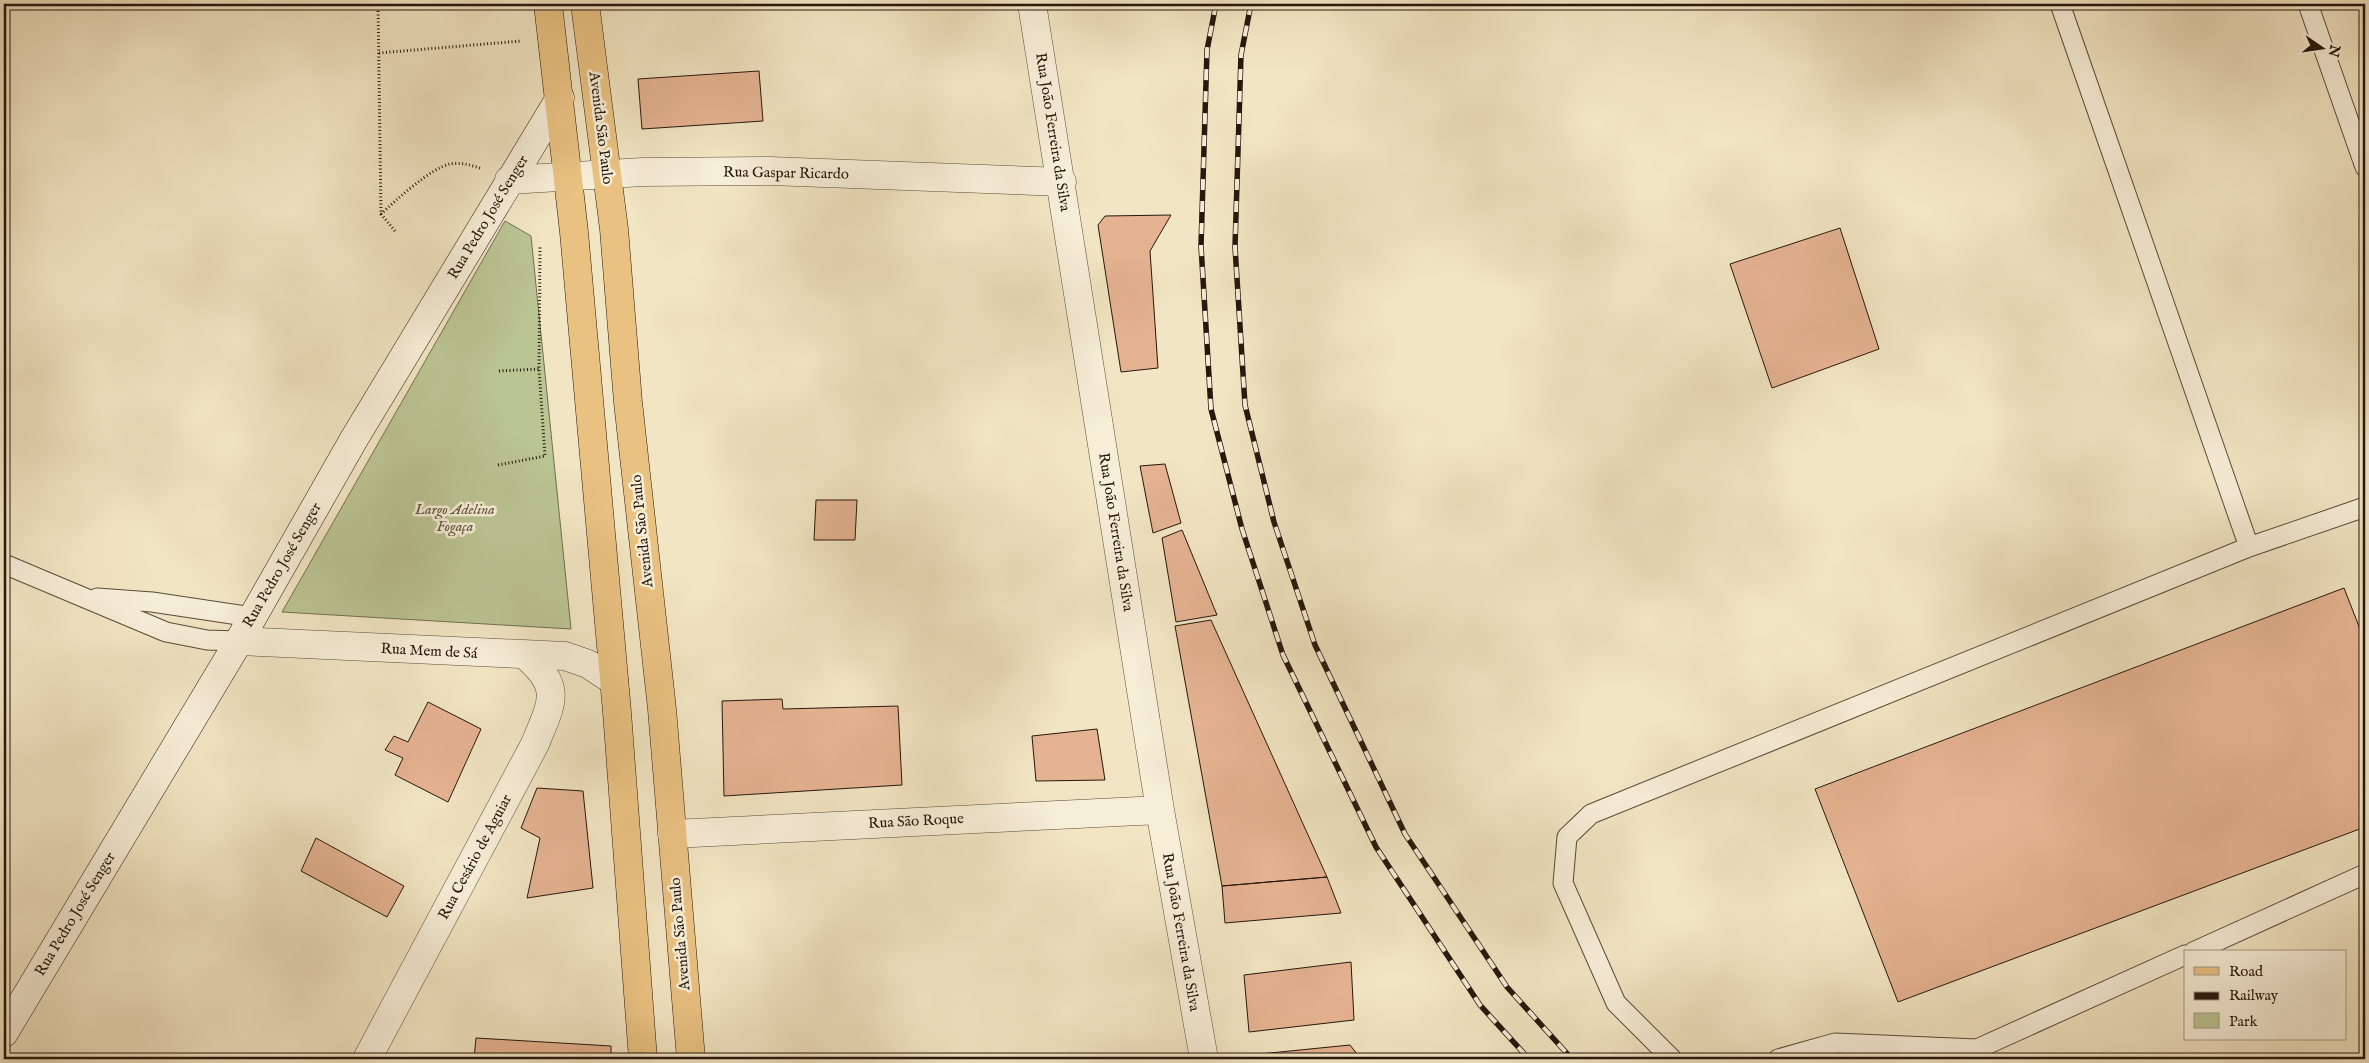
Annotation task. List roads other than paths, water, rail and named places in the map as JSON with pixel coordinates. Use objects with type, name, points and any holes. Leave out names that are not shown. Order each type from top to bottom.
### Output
[{"type":"main road","points":[[548,4],[574,232],[614,681],[643,1059]]},
{"type":"main road","name":"Avenida São Paulo","points":[[585,4],[607,173],[628,402],[662,709],[691,1059]]},
{"type":"street","name":"Rua João Ferreira da Silva","points":[[1032,4],[1062,182],[1160,810],[1204,1059]]},
{"type":"street","name":"Rua Pedro José Senger","points":[[4,1034],[239,641],[354,439],[497,176],[560,98]]},
{"type":"street","name":"Rua Gaspar Ricardo","points":[[497,176],[770,172],[1062,182]]},
{"type":"street","name":"Rua Mem de Sá","points":[[239,641],[526,656],[565,656],[588,664],[614,681]]},
{"type":"street","name":"Rua Cesário de Aguiar","points":[[367,1059],[531,753],[548,713],[552,688],[543,671],[526,656]]},
{"type":"street","name":"Rua São Roque","points":[[672,834],[1160,810]]},
{"type":"lane","points":[[2060,4],[2249,547]]},
{"type":"lane","points":[[2308,4],[2365,167]]},
{"type":"lane","points":[[1672,1059],[1616,1003],[1563,883],[1567,837],[1591,814],[2249,547],[2365,507]]},
{"type":"lane","points":[[4,564],[166,632],[208,640],[239,641]]},
{"type":"lane","points":[[81,597],[152,602],[252,617]]},
{"type":"lane","points":[[2197,950],[2365,874]]},
{"type":"lane","points":[[1778,1059],[1835,1043],[1979,1054],[2184,955]]},
{"type":"railway","points":[[1216,4],[1207,50],[1201,246],[1211,409],[1242,529],[1283,655],[1376,847],[1480,1005],[1529,1059]]},
{"type":"railway","points":[[1251,4],[1241,55],[1235,247],[1245,405],[1274,522],[1315,645],[1405,834],[1507,987],[1572,1059]]},
{"type":"park label","name":"Largo Adelina Fogaça","points":[[455,518]]}]
